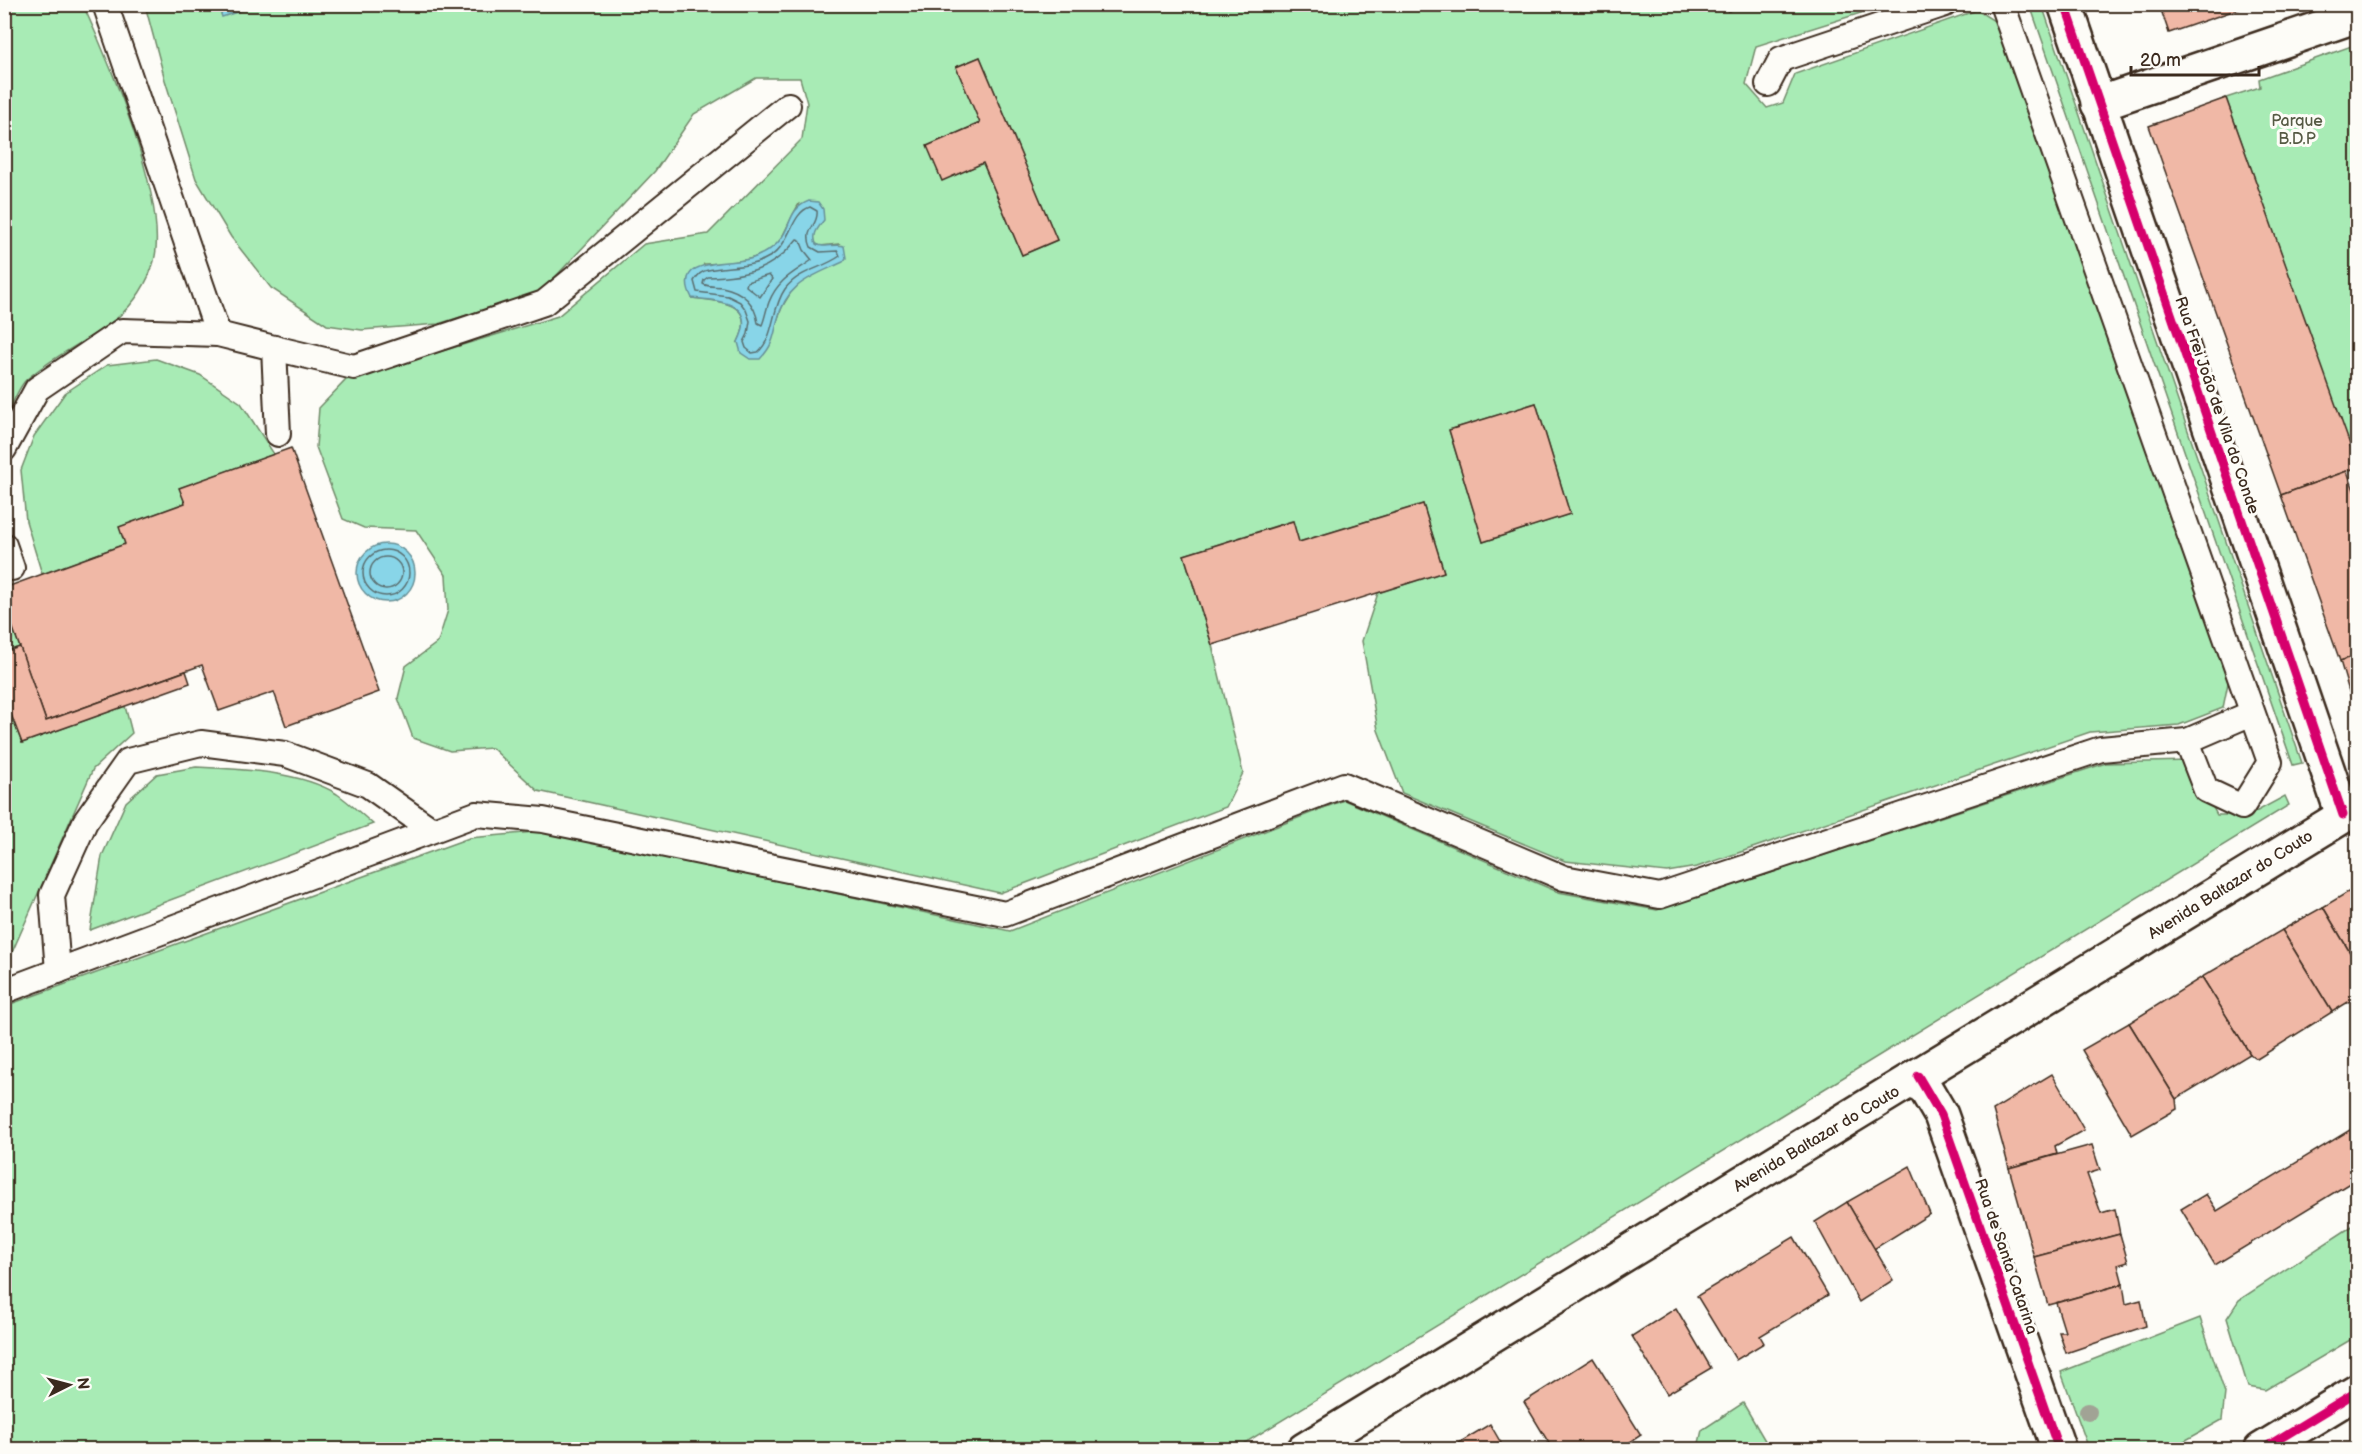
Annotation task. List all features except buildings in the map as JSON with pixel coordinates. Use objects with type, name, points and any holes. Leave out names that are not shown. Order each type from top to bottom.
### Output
[{"type":"street","name":"Rua Frei João de Vila do Conde","points":[[2065,4],[2098,104],[2350,811]]},
{"type":"street","points":[[2098,104],[2358,15]]},
{"type":"street","name":"Avenida Baltazar do Couto","points":[[1304,1449],[2350,811]]},
{"type":"street","name":"Rua de Santa Catarina","points":[[1918,1076],[1941,1114],[2059,1449]]},
{"type":"street","points":[[2261,1449],[2358,1391]]},
{"type":"lane","points":[[105,4],[218,334]]},
{"type":"lane","points":[[1768,84],[1781,59],[1945,4]]},
{"type":"lane","points":[[2002,4],[2270,762],[2242,807],[2206,790],[2187,741]]},
{"type":"lane","points":[[4,449],[37,389],[122,331],[218,334],[354,367],[544,303],[788,105]]},
{"type":"lane","points":[[274,348],[278,434]]},
{"type":"lane","points":[[4,545],[12,568]]},
{"type":"lane","points":[[4,991],[476,814],[543,820],[1005,914],[1344,785],[1564,878],[1660,896],[2101,749],[2187,741],[2252,713]]},
{"type":"lane","points":[[58,971],[52,895],[85,822],[128,761],[201,743],[285,754],[368,785],[432,830]]},
{"type":"green space","points":[[5,4],[83,5],[134,132],[153,204],[156,235],[154,261],[135,300],[106,326],[47,363],[26,380],[17,393],[5,420]]},
{"type":"green space","points":[[258,4],[1726,4],[1729,11],[1748,4],[1886,5],[1756,46],[1746,84],[1767,108],[1783,103],[1795,74],[1977,10],[1999,24],[2229,678],[2223,708],[2179,725],[2090,732],[1697,867],[1667,872],[1565,861],[1402,793],[1378,730],[1362,641],[1378,593],[1444,572],[1423,504],[1299,542],[1292,521],[1184,555],[1212,645],[1243,773],[1226,807],[1000,893],[538,791],[492,748],[450,751],[413,738],[398,698],[406,666],[438,642],[448,610],[446,575],[416,530],[364,528],[343,519],[316,447],[319,408],[346,380],[558,316],[644,244],[708,234],[802,139],[807,103],[800,78],[756,78],[694,114],[655,171],[541,292],[438,324],[362,330],[327,325],[271,288],[231,237],[196,179],[165,80],[145,5],[218,5],[222,16]],"holes":[[[980,57],[1057,240],[1022,255],[983,163],[942,180],[928,146],[980,123],[956,67]],[[799,204],[815,232],[816,244],[820,246],[839,244],[816,274],[802,281],[791,292],[777,321],[738,342],[743,329],[740,312],[724,303],[692,298],[704,264],[747,260],[767,252],[782,237]],[[1536,403],[1570,514],[1483,542],[1449,430]]]},
{"type":"green space","points":[[2030,5],[2042,5],[2302,763],[2293,765]]},
{"type":"green space","name":"Parque B.D.P","points":[[2357,44],[2357,467],[2226,98],[2260,87],[2259,79]]},
{"type":"green space","points":[[156,359],[200,375],[241,403],[274,454],[180,488],[185,503],[120,527],[125,544],[42,574],[26,521],[21,470],[34,436],[65,393],[107,365]]},
{"type":"green space","points":[[4,603],[20,647],[5,652],[4,652]]},
{"type":"green space","points":[[4,696],[22,743],[125,706],[132,733],[93,769],[10,957],[5,960]]},
{"type":"green space","points":[[2188,761],[2217,815],[2250,815],[2285,796],[2289,805],[1235,1449],[5,1450],[5,1006],[469,838],[546,831],[1010,931],[1344,800],[1558,892],[1657,910],[2106,763]]},
{"type":"green space","points":[[196,767],[268,773],[305,780],[337,794],[373,824],[90,930],[102,856],[126,802],[157,774]]},
{"type":"green space","points":[[2357,1223],[2357,1336],[2265,1390],[2248,1387],[2227,1318],[2239,1300]]},
{"type":"green space","points":[[2200,1318],[2225,1393],[2222,1420],[2170,1449],[2089,1449],[2061,1372]]},
{"type":"green space","points":[[1743,1403],[1770,1449],[1703,1449],[1699,1443],[1702,1430]]},
{"type":"water","points":[[218,4],[258,4],[258,5],[222,17]]},
{"type":"water","points":[[809,201],[818,202],[823,209],[824,220],[815,234],[816,244],[844,246],[846,258],[843,262],[810,277],[793,290],[781,309],[770,346],[760,359],[750,359],[741,353],[738,342],[743,329],[740,311],[724,303],[692,298],[687,284],[689,275],[706,265],[753,258],[775,246],[797,208]]},
{"type":"water","points":[[380,544],[392,544],[402,548],[411,557],[415,579],[407,594],[392,602],[380,602],[370,598],[361,589],[357,579],[357,567],[361,557],[370,548]]},
{"type":"cycle path","points":[[2065,4],[2343,815]]},
{"type":"cycle path","points":[[1918,1076],[1941,1115],[2059,1450]]},
{"type":"cycle path","points":[[2261,1450],[2358,1391]]}]
